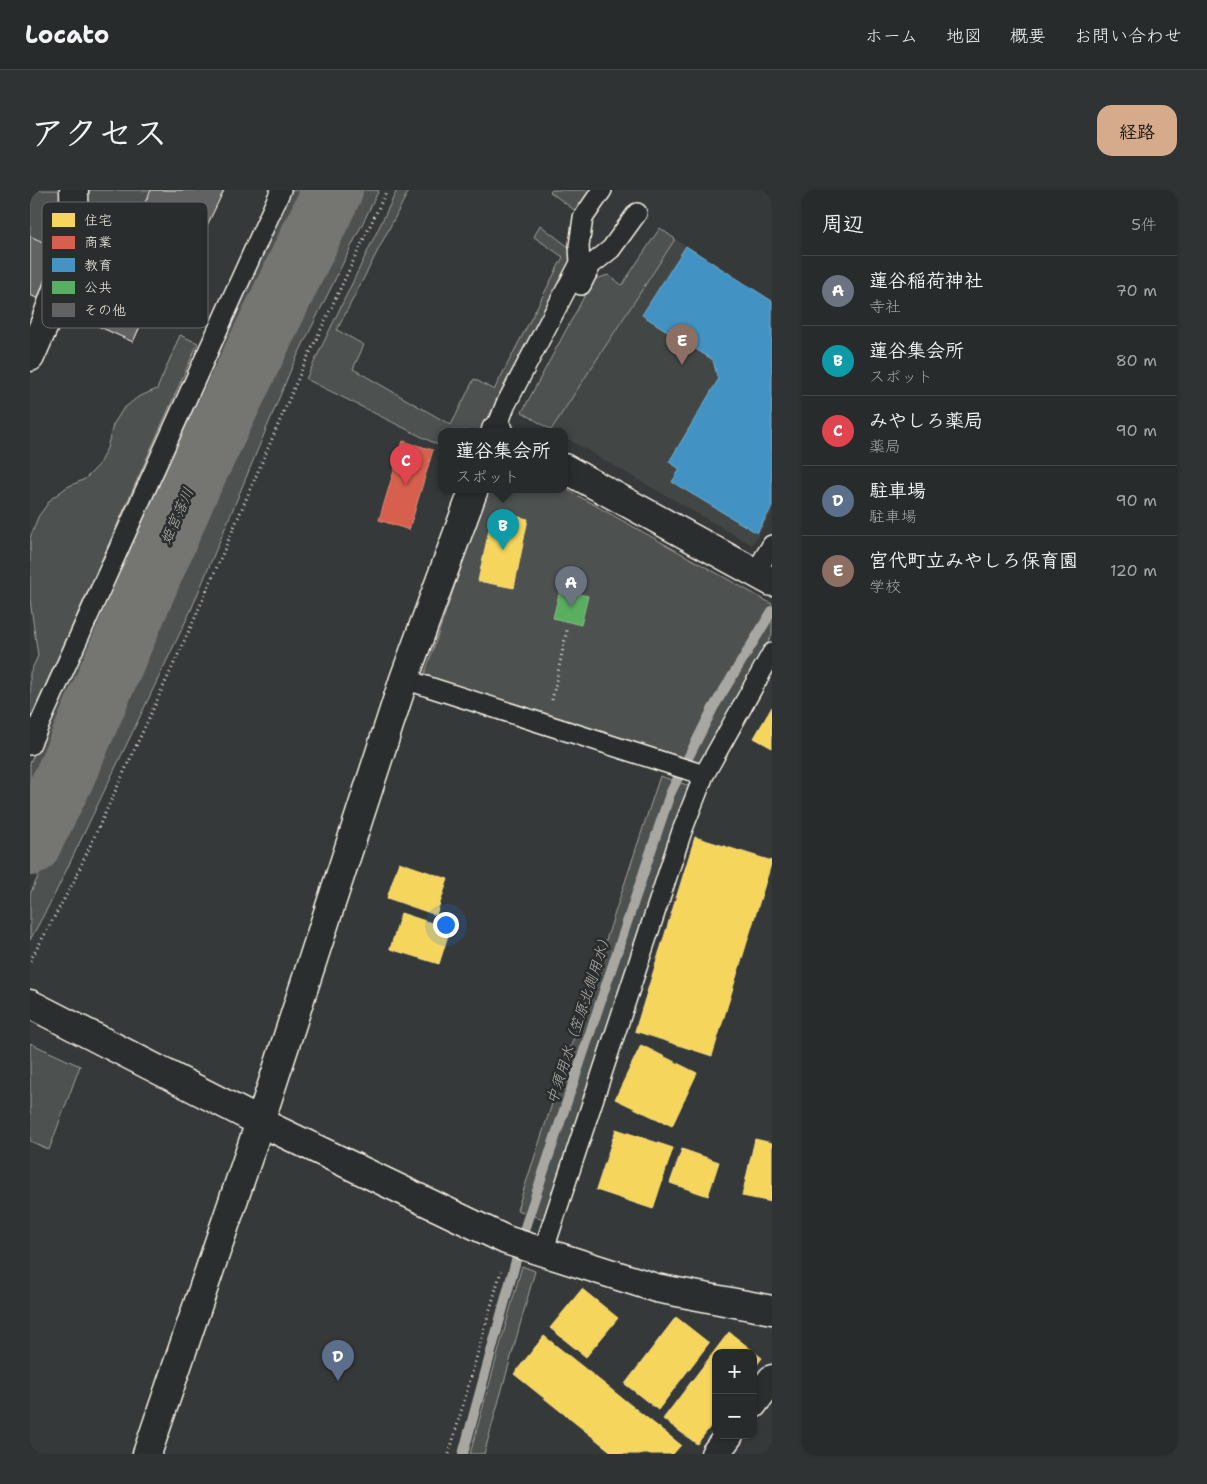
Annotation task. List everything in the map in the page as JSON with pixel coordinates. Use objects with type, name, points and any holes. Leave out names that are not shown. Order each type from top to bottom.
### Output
[{"type":"street","points":[[30,357],[43,328]]},
{"type":"street","points":[[568,470],[764,577]]},
{"type":"street","points":[[147,1454],[260,1122],[404,679],[473,493]]},
{"type":"street","points":[[30,1004],[260,1122],[504,1253],[543,1252],[656,1288],[772,1310]]},
{"type":"street","points":[[757,1399],[772,1379]]},
{"type":"street","points":[[715,1454],[726,1439]]},
{"type":"lane","points":[[30,745],[282,190]]},
{"type":"lane","points":[[498,428],[505,406],[580,263],[579,246],[583,218],[602,190]]},
{"type":"lane","points":[[500,428],[513,412],[591,265],[611,250],[637,213]]},
{"type":"lane","points":[[582,227],[590,240],[591,265]]},
{"type":"lane","points":[[764,577],[772,545]]},
{"type":"lane","points":[[543,1252],[682,830],[704,775],[772,653]]},
{"type":"lane","points":[[404,679],[704,775]]},
{"type":"path","points":[[30,961],[77,874],[194,620],[303,367],[387,190]]},
{"type":"path","points":[[551,705],[567,630]]},
{"type":"path","points":[[449,1454],[504,1253]]},
{"type":"shaded area","points":[[30,190],[224,190],[208,223],[208,202],[42,202],[42,300],[30,295]]},
{"type":"shaded area","points":[[291,190],[309,190],[286,234],[193,448],[114,621],[48,782],[30,816],[30,763]]},
{"type":"shaded area","points":[[354,190],[379,190],[292,367],[191,610],[53,898],[30,940],[30,894]]},
{"type":"shaded area","points":[[397,190],[409,190],[337,330],[364,345],[353,369],[451,425],[474,379],[494,390],[563,257],[534,237],[540,225],[570,248],[571,259],[483,428],[438,428],[438,445],[306,379]]},
{"type":"shaded area","points":[[552,190],[591,190],[577,212],[550,192]]},
{"type":"shaded area","points":[[660,228],[675,239],[552,428],[548,428],[522,412],[593,280],[608,275],[622,285]]},
{"type":"shaded area","points":[[675,239],[772,301],[772,512],[752,545],[568,439],[568,428],[552,428]]},
{"type":"shaded area","points":[[102,328],[140,328],[133,342]]},
{"type":"shaded area","points":[[180,335],[198,343],[30,721],[30,673],[38,656],[30,600],[30,538],[38,517],[51,499],[67,487],[85,479],[98,466],[107,448],[113,425],[123,409],[138,397],[157,389]]},
{"type":"shaded area","points":[[568,490],[772,604],[772,635],[700,764],[423,678],[487,493],[568,493]]},
{"type":"shaded area","points":[[660,776],[690,786],[546,1220],[517,1210]]},
{"type":"shaded area","points":[[30,1043],[80,1066],[49,1150],[30,1141]]},
{"type":"shaded area","points":[[522,1266],[535,1271],[484,1454],[470,1454]]},
{"type":"building: 住宅","points":[[493,511],[528,519],[514,588],[478,581]]},
{"type":"building: 住宅","points":[[772,707],[772,748],[754,738]]},
{"type":"building: 住宅","points":[[695,837],[772,861],[712,1056],[635,1031]]},
{"type":"building: 住宅","points":[[399,862],[448,879],[436,915],[387,898]]},
{"type":"building: 住宅","points":[[401,913],[450,929],[439,964],[390,949]]},
{"type":"building: 住宅","points":[[641,1045],[697,1073],[672,1126],[615,1099]]},
{"type":"building: 住宅","points":[[616,1129],[673,1148],[653,1209],[596,1190]]},
{"type":"building: 住宅","points":[[755,1139],[772,1143],[772,1202],[742,1196]]},
{"type":"building: 住宅","points":[[682,1149],[719,1162],[708,1196],[670,1183]]},
{"type":"building: 住宅","points":[[582,1289],[618,1318],[586,1357],[550,1328]]},
{"type":"building: 住宅","points":[[676,1317],[709,1343],[658,1410],[625,1384]]},
{"type":"building: 住宅","points":[[729,1332],[751,1349],[716,1349]]},
{"type":"building: 住宅","points":[[544,1336],[681,1445],[673,1454],[614,1454],[514,1374]]},
{"type":"building: 住宅","points":[[712,1354],[712,1424],[697,1444],[663,1419]]},
{"type":"building: 住宅","points":[[757,1354],[762,1358],[757,1365]]},
{"type":"building: 商業","points":[[403,441],[433,450],[409,530],[379,520]]},
{"type":"building: 教育","points":[[686,246],[772,301],[772,507],[757,533],[672,482],[680,469],[669,462],[718,380],[713,360],[642,315]]},
{"type":"building: 公共","points":[[560,590],[588,596],[581,625],[553,618]]},
{"type":"building: その他","points":[[151,190],[224,190],[208,223],[208,202],[145,202]]},
{"type":"building: その他","points":[[30,236],[42,242],[42,300],[30,295]]},
{"type":"building: その他","points":[[102,328],[139,328],[133,342]]},
{"type":"waterway","name":"姫宮落川","points":[[30,846],[64,778],[188,491],[333,190]]},
{"type":"waterway","name":"中須用水（笠原北側用水）","points":[[463,1454],[526,1224],[670,794],[713,708],[772,611]]},
{"type":"place","name":"宮代町立みやしろ保育園","points":[[682,365]]},
{"type":"place","name":"みやしろ薬局","points":[[406,485]]},
{"type":"place","name":"蓮谷集会所","points":[[503,550]]},
{"type":"place","name":"蓮谷稲荷神社","points":[[571,607]]},
{"type":"place","name":"駐車場","points":[[338,1381]]}]
